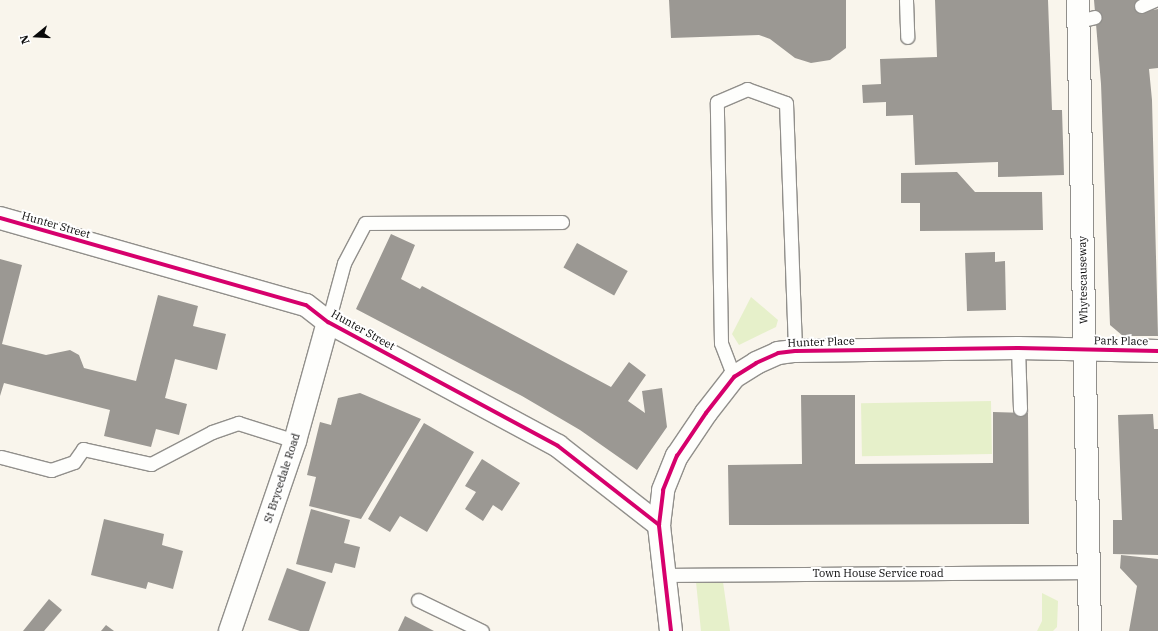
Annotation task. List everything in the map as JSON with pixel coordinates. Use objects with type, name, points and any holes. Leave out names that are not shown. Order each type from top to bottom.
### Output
[{"type":"street","name":"Whytescauseway","points":[[1084,13],[1084,349],[1091,572],[1090,631]]},
{"type":"street","name":"Hunter Street","points":[[0,218],[306,305],[328,322],[558,446],[659,525]]},
{"type":"street","name":"St Brycedale Road","points":[[230,631],[295,441],[328,322]]},
{"type":"street","name":"Hunter Place","points":[[671,631],[659,525],[663,490],[677,456],[734,377],[778,353],[795,351],[1018,348],[1084,349]]},
{"type":"street","name":"Park Place","points":[[1084,349],[1158,351]]},
{"type":"lane","points":[[906,0],[907,37]]},
{"type":"lane","points":[[1141,6],[1155,0]]},
{"type":"lane","points":[[734,377],[721,342],[717,102],[748,89],[786,103],[795,351]]},
{"type":"lane","points":[[328,322],[344,263],[365,223],[562,222]]},
{"type":"lane","points":[[1018,348],[1020,409]]},
{"type":"lane","points":[[1,457],[51,470],[74,462],[83,449],[151,464],[212,432],[238,423],[295,441]]},
{"type":"lane","name":"Town House Service road","points":[[665,575],[1091,572]]},
{"type":"lane","points":[[418,600],[482,631]]},
{"type":"green space","points":[[751,297],[778,320],[776,327],[739,345],[732,334]]},
{"type":"green space","points":[[991,401],[992,454],[862,456],[861,403]]},
{"type":"green space","points":[[696,582],[723,582],[730,631],[701,631]]},
{"type":"green space","points":[[1042,593],[1058,601],[1057,627],[1053,631],[1037,631],[1042,621]]},
{"type":"building","points":[[669,0],[846,0],[846,48],[830,60],[811,63],[795,58],[770,39],[759,35],[671,38]]},
{"type":"building","points":[[935,0],[1048,0],[1052,110],[1062,110],[1064,175],[998,177],[998,162],[915,165],[913,115],[886,116],[886,102],[863,103],[862,85],[881,84],[880,59],[937,57]]},
{"type":"building","points":[[1094,0],[1141,0],[1142,12],[1158,9],[1158,68],[1149,69],[1152,100],[1158,336],[1123,336],[1110,325],[1101,84]]},
{"type":"building","points":[[957,172],[975,192],[1042,192],[1043,230],[920,231],[920,203],[901,203],[901,173]]},
{"type":"building","points":[[391,234],[415,245],[401,279],[420,289],[422,286],[611,387],[629,362],[646,375],[628,401],[645,413],[642,391],[662,388],[667,427],[637,470],[580,430],[522,396],[356,309]]},
{"type":"building","points":[[577,243],[628,271],[614,296],[563,267]]},
{"type":"building","points":[[995,252],[995,262],[1005,261],[1006,310],[967,311],[965,253]]},
{"type":"building","points":[[0,259],[22,265],[2,344],[46,355],[70,350],[79,355],[84,368],[136,381],[158,295],[198,306],[193,326],[226,334],[217,370],[175,359],[165,398],[187,404],[179,435],[156,429],[151,447],[104,436],[110,410],[4,383],[0,396]]},
{"type":"building","points":[[360,393],[421,419],[361,519],[309,506],[316,477],[307,475],[320,422],[331,425],[338,398]]},
{"type":"building","points":[[801,395],[855,395],[855,464],[993,463],[993,412],[1028,413],[1029,524],[729,525],[728,465],[802,464]]},
{"type":"building","points":[[1153,414],[1154,429],[1158,429],[1158,555],[1113,554],[1113,520],[1122,520],[1118,415]]},
{"type":"building","points":[[424,423],[474,452],[427,532],[400,516],[390,532],[368,519]]},
{"type":"building","points":[[482,459],[520,483],[502,511],[493,505],[483,521],[465,509],[476,492],[465,486]]},
{"type":"building","points":[[311,509],[350,520],[344,543],[360,547],[355,568],[335,563],[332,573],[296,564]]},
{"type":"building","points":[[104,519],[164,534],[162,545],[183,551],[173,589],[148,582],[146,589],[91,575]]},
{"type":"building","points":[[1121,555],[1158,559],[1158,631],[1129,631],[1137,586],[1120,568]]},
{"type":"building","points":[[287,568],[326,582],[309,631],[300,631],[268,620]]},
{"type":"building","points":[[49,599],[62,610],[44,631],[23,631]]},
{"type":"building","points":[[405,616],[434,631],[398,631]]},
{"type":"building","points":[[106,625],[114,631],[101,631]]},
{"type":"cycle path","points":[[0,218],[306,305],[328,322],[558,446],[659,525]]},
{"type":"cycle path","points":[[671,631],[659,525],[663,490],[677,456],[706,413],[734,377],[756,363],[778,353],[795,351],[1018,348],[1158,351]]}]
